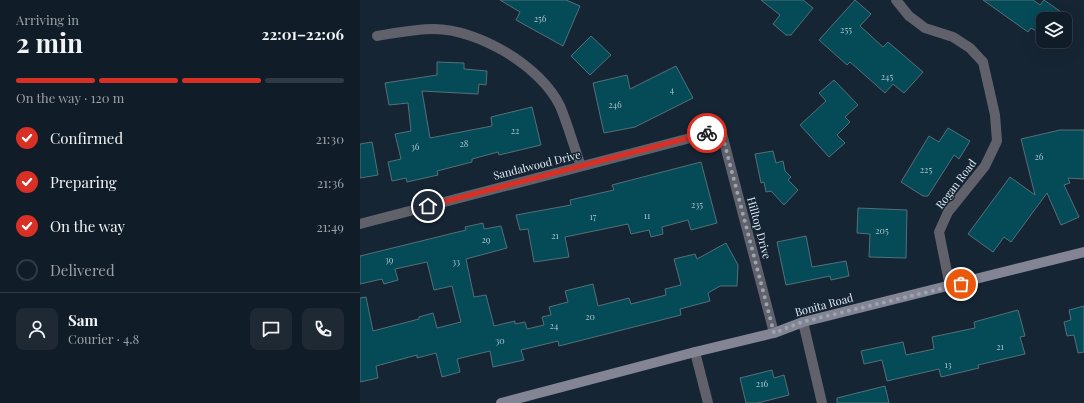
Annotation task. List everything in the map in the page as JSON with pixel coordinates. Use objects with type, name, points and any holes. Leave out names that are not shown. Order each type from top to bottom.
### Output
[{"type":"street","name":"Rogan Road","points":[[896,0],[909,16],[925,28],[953,37],[970,48],[983,62],[995,115],[997,141],[988,160],[948,212],[939,232],[950,287]]},
{"type":"street","points":[[376,36],[435,29],[476,38],[510,54],[532,70],[559,105],[581,166]]},
{"type":"street","name":"Sandalwood Drive","points":[[360,224],[721,130]]},
{"type":"street","name":"Hilltop Drive","points":[[721,130],[774,333]]},
{"type":"street","name":"Bonita Road","points":[[501,403],[695,352],[774,333],[802,322],[950,287],[1084,252]]},
{"type":"street","points":[[802,322],[822,403]]},
{"type":"street","points":[[695,352],[708,403]]},
{"type":"building","points":[[500,0],[566,0],[580,6],[563,46],[516,20],[520,12]]},
{"type":"building","points":[[761,0],[803,0],[813,8],[791,35],[786,35],[773,24],[780,15]]},
{"type":"building","points":[[855,0],[871,14],[860,26],[883,47],[888,42],[923,72],[904,93],[893,84],[885,93],[850,62],[847,65],[819,40]]},
{"type":"building","points":[[983,0],[1033,0],[1040,5],[1044,0],[1061,12],[1036,12],[1036,31],[1031,28],[1028,32]]},
{"type":"building","points":[[591,36],[611,55],[590,75],[571,56]]},
{"type":"building","points":[[437,62],[464,63],[464,69],[487,71],[486,85],[479,84],[478,94],[422,91],[430,138],[492,126],[491,117],[532,107],[541,145],[499,155],[498,152],[472,159],[472,162],[437,171],[438,175],[407,182],[406,178],[392,181],[388,162],[401,159],[395,134],[411,131],[408,103],[389,105],[385,83],[437,75]]},
{"type":"building","points":[[676,66],[693,98],[635,127],[604,133],[593,83],[627,75],[630,89]]},
{"type":"building","points":[[834,80],[858,105],[845,117],[850,122],[837,135],[845,143],[829,157],[800,125],[826,101],[819,93]]},
{"type":"building","points":[[948,128],[970,141],[959,159],[954,155],[928,196],[923,196],[901,182],[929,136],[939,142]]},
{"type":"building","points":[[1060,130],[1084,130],[1084,179],[1068,178],[1070,183],[1064,185],[1079,217],[1061,225],[1047,193],[1011,242],[1004,237],[993,252],[968,234],[1010,177],[1035,195],[1021,139]]},
{"type":"building","points":[[372,142],[378,175],[360,178],[360,144]]},
{"type":"building","points":[[773,151],[776,163],[783,161],[785,171],[791,177],[788,180],[798,190],[784,205],[771,191],[766,192],[764,182],[761,183],[755,154]]},
{"type":"building","points":[[701,162],[717,223],[691,230],[688,220],[662,227],[663,234],[651,237],[649,230],[631,234],[628,224],[565,237],[569,257],[534,262],[528,229],[520,230],[516,215],[571,205],[570,200],[614,190],[612,185]]},
{"type":"building","points":[[858,208],[907,210],[906,258],[869,257],[870,234],[857,233]]},
{"type":"building","points":[[483,223],[484,229],[501,226],[507,248],[466,259],[474,297],[486,295],[494,326],[515,321],[515,324],[525,322],[527,329],[544,325],[542,317],[551,315],[549,307],[568,302],[565,291],[593,284],[598,306],[629,298],[631,304],[666,295],[665,289],[681,285],[674,259],[695,254],[697,259],[726,243],[738,265],[737,286],[720,286],[708,293],[710,301],[680,309],[681,315],[559,346],[558,341],[521,350],[524,360],[493,367],[490,351],[457,359],[460,372],[442,377],[436,353],[417,358],[417,355],[376,366],[378,378],[360,382],[360,298],[366,297],[373,331],[419,319],[419,317],[433,313],[437,328],[461,322],[452,286],[434,290],[427,262],[395,269],[398,280],[384,284],[382,279],[360,284],[360,256],[466,230],[465,227]]},
{"type":"building","points":[[806,236],[812,267],[846,261],[849,276],[831,280],[830,276],[786,285],[777,242]]},
{"type":"building","points":[[1084,306],[1084,352],[1078,353],[1074,335],[1067,336],[1064,322],[1071,320],[1069,310]]},
{"type":"building","points":[[1018,310],[1025,336],[1020,337],[1025,354],[978,365],[979,368],[941,377],[939,369],[887,381],[882,360],[864,364],[861,351],[903,342],[906,355],[934,349],[932,337],[975,328],[974,322]]},
{"type":"building","points":[[772,370],[774,378],[784,375],[789,395],[758,403],[746,403],[740,378]]},
{"type":"building","points":[[885,386],[889,403],[837,403],[837,398]]},
{"type":"way so far","points":[[707,133],[721,130],[774,333],[802,322],[961,284]]},
{"type":"route","points":[[428,206],[707,133]]}]
